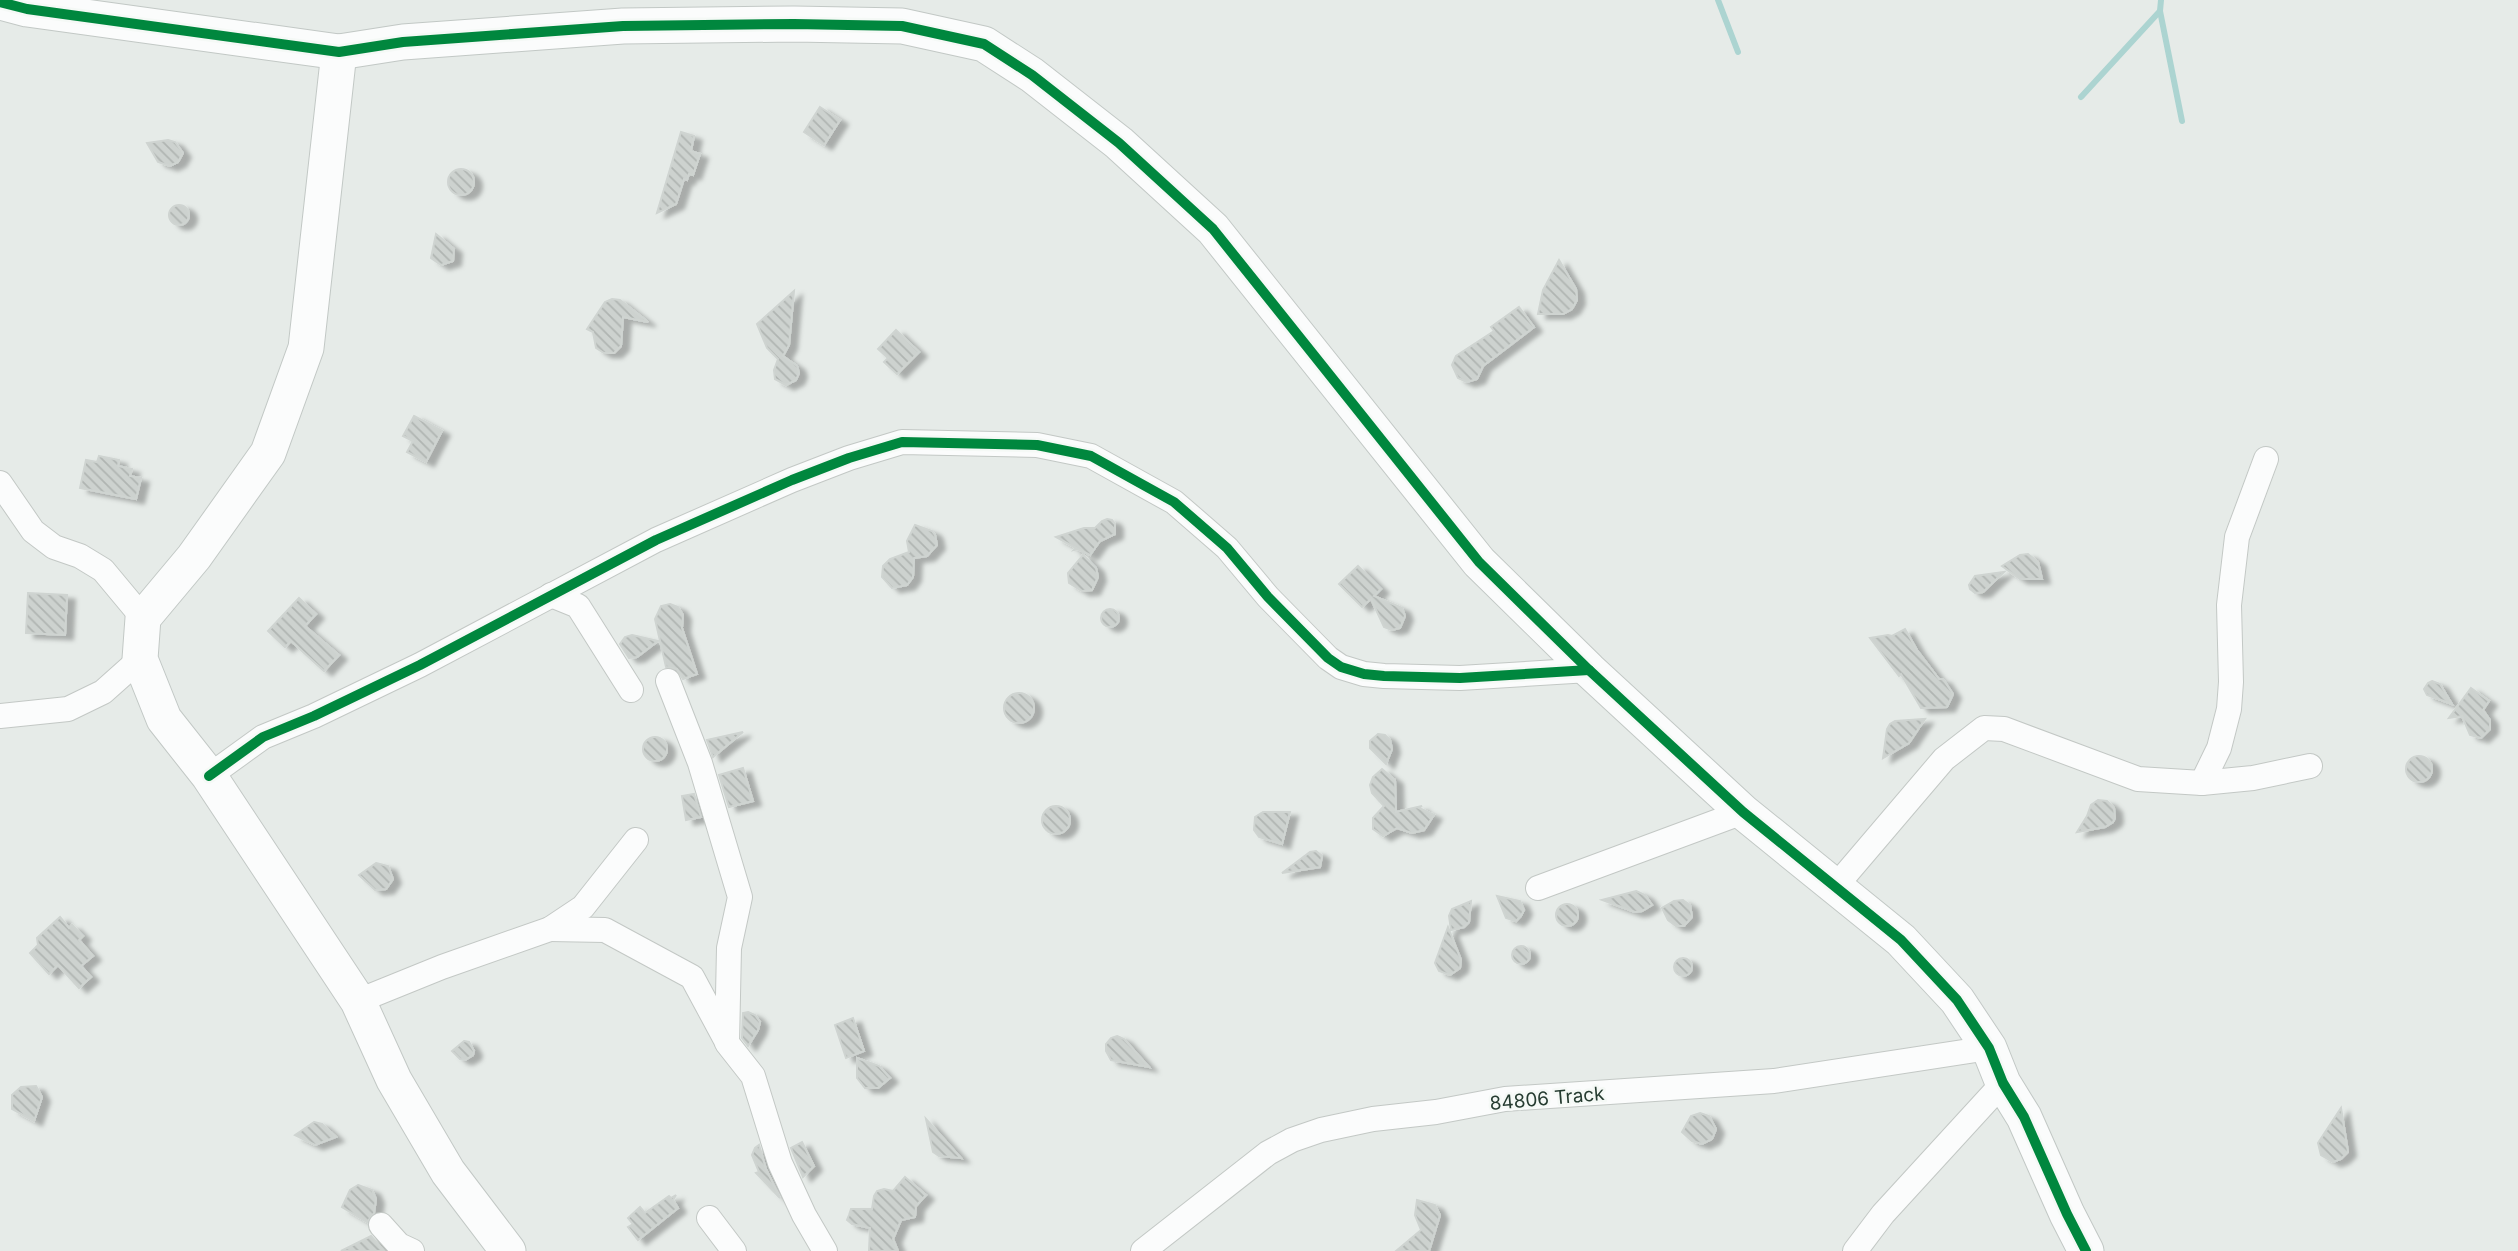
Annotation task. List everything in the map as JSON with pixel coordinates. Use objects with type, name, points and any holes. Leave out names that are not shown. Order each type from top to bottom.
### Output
[{"type":"street","points":[[0,2],[40,11],[339,52],[403,42],[624,26],[902,26],[984,44],[1032,75],[1119,143],[1213,229],[1479,562],[1589,670],[1743,812],[1901,940],[1957,1000],[1989,1048],[2003,1083],[2024,1117],[2067,1214],[2087,1251]]},
{"type":"street","points":[[339,52],[306,348],[268,453],[194,557],[143,618],[140,659],[164,719],[209,776],[358,1001],[394,1080],[447,1172],[508,1251]]},
{"type":"street","points":[[209,776],[263,737],[408,671],[656,540],[792,480],[849,458],[902,442],[1037,445],[1091,456],[1174,502],[1227,548],[1268,597],[1328,658],[1341,667],[1364,674],[1460,678],[1589,670]]},
{"type":"street","points":[[2202,783],[2219,748],[2229,709],[2229,605],[2237,537],[2266,459]]},
{"type":"street","points":[[0,483],[33,531],[54,547],[80,556],[103,570],[143,618]]},
{"type":"street","points":[[551,596],[578,606],[631,690]]},
{"type":"street","points":[[0,716],[68,709],[103,692],[140,659]]},
{"type":"street","points":[[668,681],[708,788],[740,897],[729,948],[727,1043]]},
{"type":"street","points":[[1835,887],[1944,759],[1984,729],[2004,729],[2138,779],[2202,783],[2253,778],[2310,766]]},
{"type":"street","points":[[1538,888],[1743,812]]},
{"type":"street","points":[[358,1001],[442,967],[550,929],[583,906],[635,840]]},
{"type":"street","points":[[550,929],[605,930],[692,977],[727,1043],[753,1076],[780,1163],[804,1216],[825,1251]]},
{"type":"street","name":"84806 Track","points":[[1143,1251],[1268,1153],[1292,1140],[1321,1130],[1373,1119],[1436,1112],[1505,1099],[1774,1081],[1989,1048]]},
{"type":"street","points":[[1855,1251],[1883,1214],[2003,1083]]},
{"type":"street","points":[[709,1218],[734,1251]]},
{"type":"street","points":[[381,1225],[399,1245],[412,1251]]},
{"type":"building","points":[[820,107],[840,120],[824,145],[804,132]]},
{"type":"building","points":[[681,132],[694,136],[691,151],[700,154],[693,175],[689,174],[687,180],[684,179],[676,204],[657,213]]},
{"type":"building","points":[[168,140],[175,142],[183,153],[178,162],[170,166],[158,162],[147,143]]},
{"type":"building","points":[[461,169],[470,173],[474,182],[470,191],[461,195],[452,191],[448,182],[452,173]]},
{"type":"building","points":[[179,205],[186,208],[189,215],[186,222],[179,225],[172,222],[169,215],[172,208]]},
{"type":"building","points":[[436,234],[454,249],[453,261],[441,265],[431,258]]},
{"type":"building","points":[[1559,260],[1576,289],[1577,300],[1572,309],[1563,314],[1538,314],[1543,290]]},
{"type":"building","points":[[794,291],[789,345],[783,356],[797,366],[799,373],[796,380],[786,385],[775,379],[774,370],[778,359],[767,348],[757,324]]},
{"type":"building","points":[[620,300],[648,322],[623,317],[621,346],[614,353],[604,353],[596,348],[593,332],[587,329],[605,302]]},
{"type":"building","points":[[1519,307],[1534,327],[1483,366],[1477,379],[1467,382],[1458,378],[1452,365],[1456,356],[1494,331],[1491,327]]},
{"type":"building","points":[[896,330],[919,352],[897,374],[884,362],[888,358],[878,349]]},
{"type":"building","points":[[414,416],[442,431],[426,462],[407,452],[413,441],[403,436]]},
{"type":"building","points":[[99,456],[119,460],[118,466],[132,469],[130,476],[141,478],[136,499],[80,488],[86,460],[97,462]]},
{"type":"building","points":[[1107,519],[1115,524],[1115,534],[1100,541],[1090,555],[1078,549],[1074,550],[1076,548],[1056,537],[1084,528],[1095,528]]},
{"type":"building","points":[[915,525],[932,531],[937,545],[927,556],[914,558],[913,577],[907,585],[892,588],[882,577],[883,566],[890,559],[909,552],[907,541]]},
{"type":"building","points":[[2028,554],[2038,562],[2042,579],[2020,579],[2002,566],[2020,555]]},
{"type":"building","points":[[1083,555],[1096,568],[1098,577],[1092,590],[1082,591],[1069,583],[1068,573]]},
{"type":"building","points":[[1358,566],[1381,589],[1374,596],[1402,608],[1405,616],[1400,628],[1392,630],[1384,627],[1371,599],[1362,607],[1339,584]]},
{"type":"building","points":[[2004,572],[1983,592],[1975,593],[1970,589],[1969,585],[1975,576]]},
{"type":"building","points":[[28,593],[67,595],[65,635],[26,633]]},
{"type":"building","points":[[299,598],[316,614],[305,626],[339,655],[324,671],[291,641],[285,647],[268,631]]},
{"type":"building","points":[[670,604],[678,607],[683,615],[682,628],[697,674],[683,679],[677,669],[666,667],[655,619],[661,606]]},
{"type":"building","points":[[1110,609],[1116,612],[1119,618],[1116,624],[1110,627],[1104,624],[1101,618],[1104,612]]},
{"type":"building","points":[[1905,629],[1917,650],[1953,694],[1947,707],[1921,708],[1901,674],[1899,676],[1870,638],[1892,636]]},
{"type":"building","points":[[632,635],[658,641],[637,657],[629,658],[620,644],[625,637]]},
{"type":"building","points":[[2432,681],[2440,684],[2452,704],[2427,695],[2424,689]]},
{"type":"building","points":[[2471,688],[2489,701],[2483,710],[2490,720],[2490,729],[2481,738],[2470,735],[2462,716],[2449,718]]},
{"type":"building","points":[[1019,693],[1025,694],[1033,702],[1033,714],[1025,722],[1019,723],[1013,722],[1005,714],[1004,708],[1005,702],[1013,694]]},
{"type":"building","points":[[1925,719],[1909,743],[1883,758],[1890,724],[1895,721]]},
{"type":"building","points":[[743,732],[713,757],[707,740]]},
{"type":"building","points":[[1378,734],[1385,735],[1390,740],[1392,749],[1386,764],[1370,748],[1370,741]]},
{"type":"building","points":[[655,737],[664,740],[667,749],[664,758],[655,761],[646,758],[643,749],[646,740]]},
{"type":"building","points":[[2419,756],[2428,760],[2432,769],[2428,778],[2419,782],[2410,778],[2406,769],[2410,760]]},
{"type":"building","points":[[743,768],[753,801],[729,807],[719,775]]},
{"type":"building","points":[[1382,769],[1395,780],[1396,812],[1422,806],[1419,808],[1434,815],[1424,830],[1412,833],[1397,828],[1383,836],[1373,829],[1373,818],[1384,806],[1372,793],[1370,785],[1373,777]]},
{"type":"building","points":[[694,794],[701,817],[686,820],[682,796]]},
{"type":"building","points":[[2098,800],[2107,801],[2114,808],[2113,822],[2105,827],[2077,832],[2091,805]]},
{"type":"building","points":[[1056,806],[1066,810],[1070,820],[1066,830],[1056,834],[1046,830],[1042,820],[1046,810]]},
{"type":"building","points":[[1263,812],[1290,812],[1282,844],[1259,837],[1254,830],[1255,817]]},
{"type":"building","points":[[1316,851],[1322,856],[1320,867],[1282,873],[1310,852]]},
{"type":"building","points":[[376,863],[388,866],[393,879],[386,889],[375,890],[359,875]]},
{"type":"building","points":[[1636,891],[1645,895],[1652,905],[1635,912],[1602,900]]},
{"type":"building","points":[[1497,896],[1520,901],[1524,910],[1516,921],[1506,918]]},
{"type":"building","points":[[1683,900],[1690,905],[1692,917],[1684,926],[1676,926],[1668,920],[1662,908],[1674,901]]},
{"type":"building","points":[[1471,901],[1469,922],[1464,927],[1451,930],[1449,916],[1452,909]]},
{"type":"building","points":[[1567,904],[1575,907],[1578,915],[1575,923],[1567,926],[1559,923],[1556,915],[1559,907]]},
{"type":"building","points":[[60,917],[69,928],[72,925],[83,936],[79,940],[93,956],[81,966],[91,977],[79,988],[58,965],[49,974],[30,953],[38,945],[37,938]]},
{"type":"building","points":[[1448,927],[1461,960],[1460,968],[1450,975],[1439,971],[1435,963]]},
{"type":"building","points":[[1521,946],[1529,951],[1530,955],[1525,963],[1521,964],[1513,959],[1512,955],[1517,947]]},
{"type":"building","points":[[1679,958],[1687,958],[1692,967],[1690,974],[1679,976],[1674,971],[1674,963]]},
{"type":"building","points":[[743,1013],[755,1015],[760,1022],[748,1046],[742,1038]]},
{"type":"building","points":[[853,1018],[864,1051],[846,1058],[835,1025]]},
{"type":"building","points":[[1117,1036],[1124,1039],[1149,1067],[1111,1060],[1106,1044]]},
{"type":"building","points":[[464,1041],[469,1042],[474,1051],[473,1055],[465,1060],[452,1051]]},
{"type":"building","points":[[857,1058],[879,1066],[890,1078],[878,1088],[865,1088],[857,1078]]},
{"type":"building","points":[[36,1086],[42,1097],[34,1121],[12,1109],[12,1095],[21,1087]]},
{"type":"building","points":[[2341,1108],[2348,1152],[2333,1162],[2321,1155],[2318,1143]]},
{"type":"building","points":[[1700,1113],[1709,1116],[1716,1129],[1712,1139],[1702,1144],[1692,1141],[1682,1132],[1691,1116]]},
{"type":"building","points":[[926,1119],[961,1158],[939,1156],[933,1152]]},
{"type":"building","points":[[314,1122],[322,1124],[336,1137],[315,1145],[295,1135]]},
{"type":"building","points":[[802,1142],[814,1166],[803,1177],[791,1148]]},
{"type":"building","points":[[759,1145],[766,1169],[780,1198],[756,1173],[759,1172],[752,1155]]},
{"type":"building","points":[[905,1177],[926,1195],[916,1206],[915,1217],[901,1220],[893,1239],[898,1251],[869,1251],[870,1228],[852,1224],[847,1220],[851,1209],[872,1209],[877,1191],[893,1191]]},
{"type":"building","points":[[358,1185],[372,1190],[376,1199],[374,1213],[367,1222],[342,1207],[350,1190]]},
{"type":"building","points":[[676,1195],[673,1200],[678,1208],[638,1240],[628,1227],[633,1224],[628,1218],[640,1207],[645,1213],[669,1196],[671,1198]]},
{"type":"building","points":[[1417,1200],[1435,1205],[1440,1215],[1429,1251],[1396,1251],[1421,1230],[1415,1215]]},
{"type":"building","points":[[371,1236],[384,1251],[341,1251]]},
{"type":"waterway","points":[[1718,0],[1738,52]]},
{"type":"waterway","points":[[2081,97],[2160,11],[2161,0]]},
{"type":"waterway","points":[[2160,11],[2182,121]]},
{"type":"cycle path","points":[[0,2],[27,9],[339,52],[403,42],[623,26],[902,26],[984,44],[1032,75],[1119,143],[1213,229],[1479,562],[1589,670],[1743,812],[1901,940],[1957,1000],[1989,1048],[2003,1083],[2024,1117],[2086,1251]]},
{"type":"cycle path","points":[[209,776],[263,737],[314,716],[420,665],[656,540],[792,480],[849,458],[902,442],[1037,445],[1091,456],[1174,502],[1227,548],[1268,597],[1328,658],[1341,667],[1364,674],[1384,676],[1460,678],[1589,670]]}]
